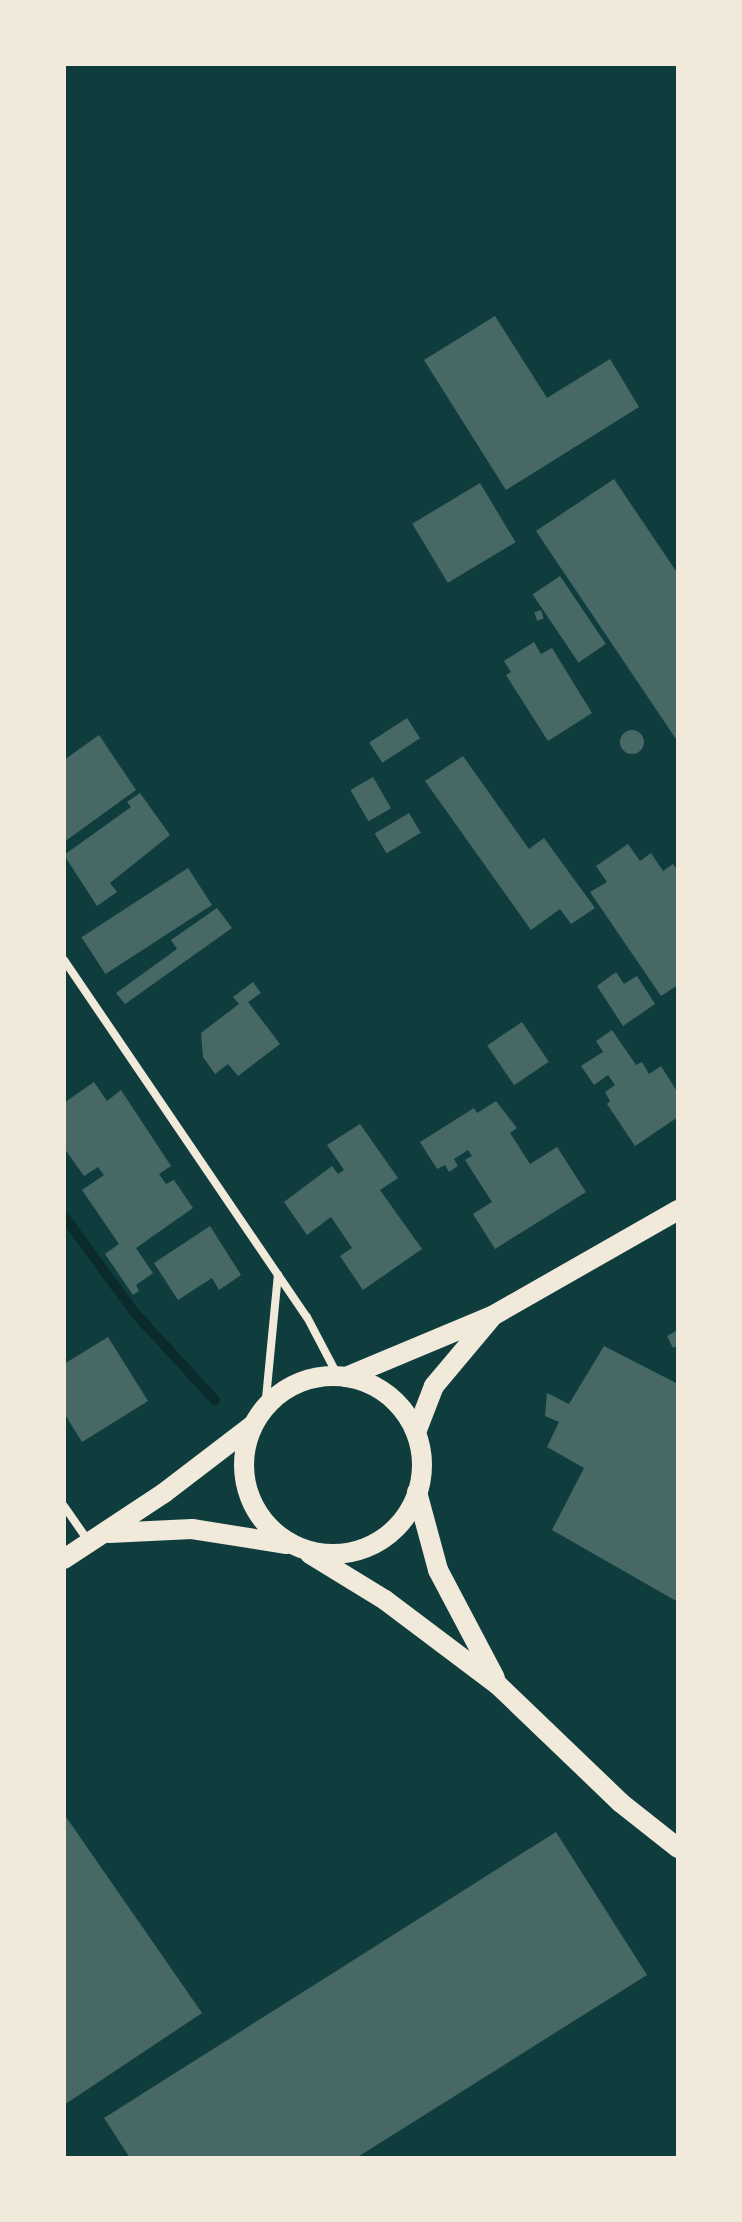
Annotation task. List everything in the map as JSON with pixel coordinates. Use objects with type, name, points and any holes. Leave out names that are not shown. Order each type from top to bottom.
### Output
[{"type":"main road","points":[[64,1559],[97,1538],[259,1416],[293,1386],[342,1377],[494,1315],[678,1210]]},
{"type":"main road","points":[[494,1315],[434,1386],[417,1430],[417,1492],[438,1570],[498,1685]]},
{"type":"main road","points":[[342,1377],[390,1394],[417,1430]]},
{"type":"main road","points":[[259,1416],[244,1467],[247,1488],[255,1509],[287,1544]]},
{"type":"main road","points":[[307,1552],[361,1549],[387,1535],[406,1516],[417,1492]]},
{"type":"main road","points":[[97,1538],[192,1529],[287,1544],[307,1552],[385,1600],[498,1685],[621,1803],[678,1848]]},
{"type":"street","points":[[64,960],[279,1274],[322,1339],[342,1377]]},
{"type":"street","points":[[259,1416],[279,1274]]},
{"type":"street","points":[[64,1506],[97,1538]]},
{"type":"building","points":[[495,316],[547,398],[610,359],[639,407],[506,490],[424,360]]},
{"type":"building","points":[[614,479],[678,574],[678,742],[536,531]]},
{"type":"building","points":[[480,483],[516,542],[448,583],[412,524]]},
{"type":"building","points":[[560,576],[606,644],[578,662],[533,594]]},
{"type":"building","points":[[541,610],[544,619],[537,621],[534,612]]},
{"type":"building","points":[[534,642],[541,654],[552,648],[592,713],[548,741],[506,675],[511,672],[504,661]]},
{"type":"building","points":[[407,718],[420,738],[382,763],[369,743]]},
{"type":"building","points":[[632,730],[643,737],[644,742],[637,753],[632,754],[621,747],[620,742],[627,731]]},
{"type":"building","points":[[99,735],[136,790],[64,842],[64,760]]},
{"type":"building","points":[[463,756],[529,849],[544,838],[595,908],[571,924],[560,909],[531,930],[425,781]]},
{"type":"building","points":[[373,777],[391,808],[368,821],[350,790]]},
{"type":"building","points":[[140,793],[170,835],[110,883],[117,892],[97,906],[64,855],[131,807],[127,802]]},
{"type":"building","points":[[409,813],[421,833],[387,853],[375,834]]},
{"type":"building","points":[[628,844],[640,861],[651,853],[663,871],[673,864],[678,871],[678,985],[661,996],[590,892],[607,882],[596,866]]},
{"type":"building","points":[[188,868],[212,905],[105,974],[81,937]]},
{"type":"building","points":[[217,908],[232,928],[125,1004],[116,993],[177,949],[171,940]]},
{"type":"building","points":[[616,972],[624,984],[637,976],[655,1004],[623,1026],[597,986]]},
{"type":"building","points":[[253,982],[261,993],[248,1002],[280,1044],[238,1076],[228,1064],[215,1074],[203,1057],[201,1033],[239,1004],[233,997]]},
{"type":"building","points":[[522,1022],[549,1062],[514,1085],[487,1045]]},
{"type":"building","points":[[612,1030],[636,1065],[642,1062],[649,1074],[661,1066],[678,1093],[678,1117],[635,1146],[607,1104],[610,1101],[605,1092],[615,1085],[608,1075],[594,1085],[581,1066],[603,1052],[596,1041]]},
{"type":"building","points":[[94,1082],[107,1101],[121,1090],[171,1166],[159,1174],[166,1184],[174,1180],[193,1208],[136,1248],[153,1273],[136,1285],[139,1291],[133,1295],[105,1254],[119,1244],[82,1190],[104,1175],[98,1167],[84,1176],[64,1148],[64,1103]]},
{"type":"building","points":[[496,1101],[517,1128],[510,1133],[530,1164],[557,1147],[586,1192],[495,1249],[473,1214],[492,1202],[465,1160],[472,1156],[468,1150],[454,1159],[458,1166],[449,1172],[445,1165],[437,1169],[420,1142],[474,1108],[477,1113]]},
{"type":"building","points":[[360,1124],[398,1178],[380,1190],[422,1249],[363,1290],[340,1256],[352,1248],[331,1217],[307,1235],[284,1202],[332,1166],[338,1174],[344,1170],[327,1145]]},
{"type":"building","points":[[210,1226],[241,1275],[219,1290],[212,1278],[178,1300],[154,1263]]},
{"type":"building","points":[[678,1330],[678,1345],[673,1348],[667,1336]]},
{"type":"building","points":[[108,1337],[148,1401],[82,1442],[64,1413],[64,1364]]},
{"type":"building","points":[[604,1346],[678,1384],[678,1602],[552,1530],[584,1468],[547,1447],[559,1422],[545,1416],[547,1393],[569,1404]]},
{"type":"building","points":[[64,1814],[202,2013],[64,2105]]},
{"type":"building","points":[[556,1832],[647,1975],[356,2158],[130,2158],[104,2118]]},
{"type":"waterway","points":[[64,1216],[134,1312],[215,1400]]}]
